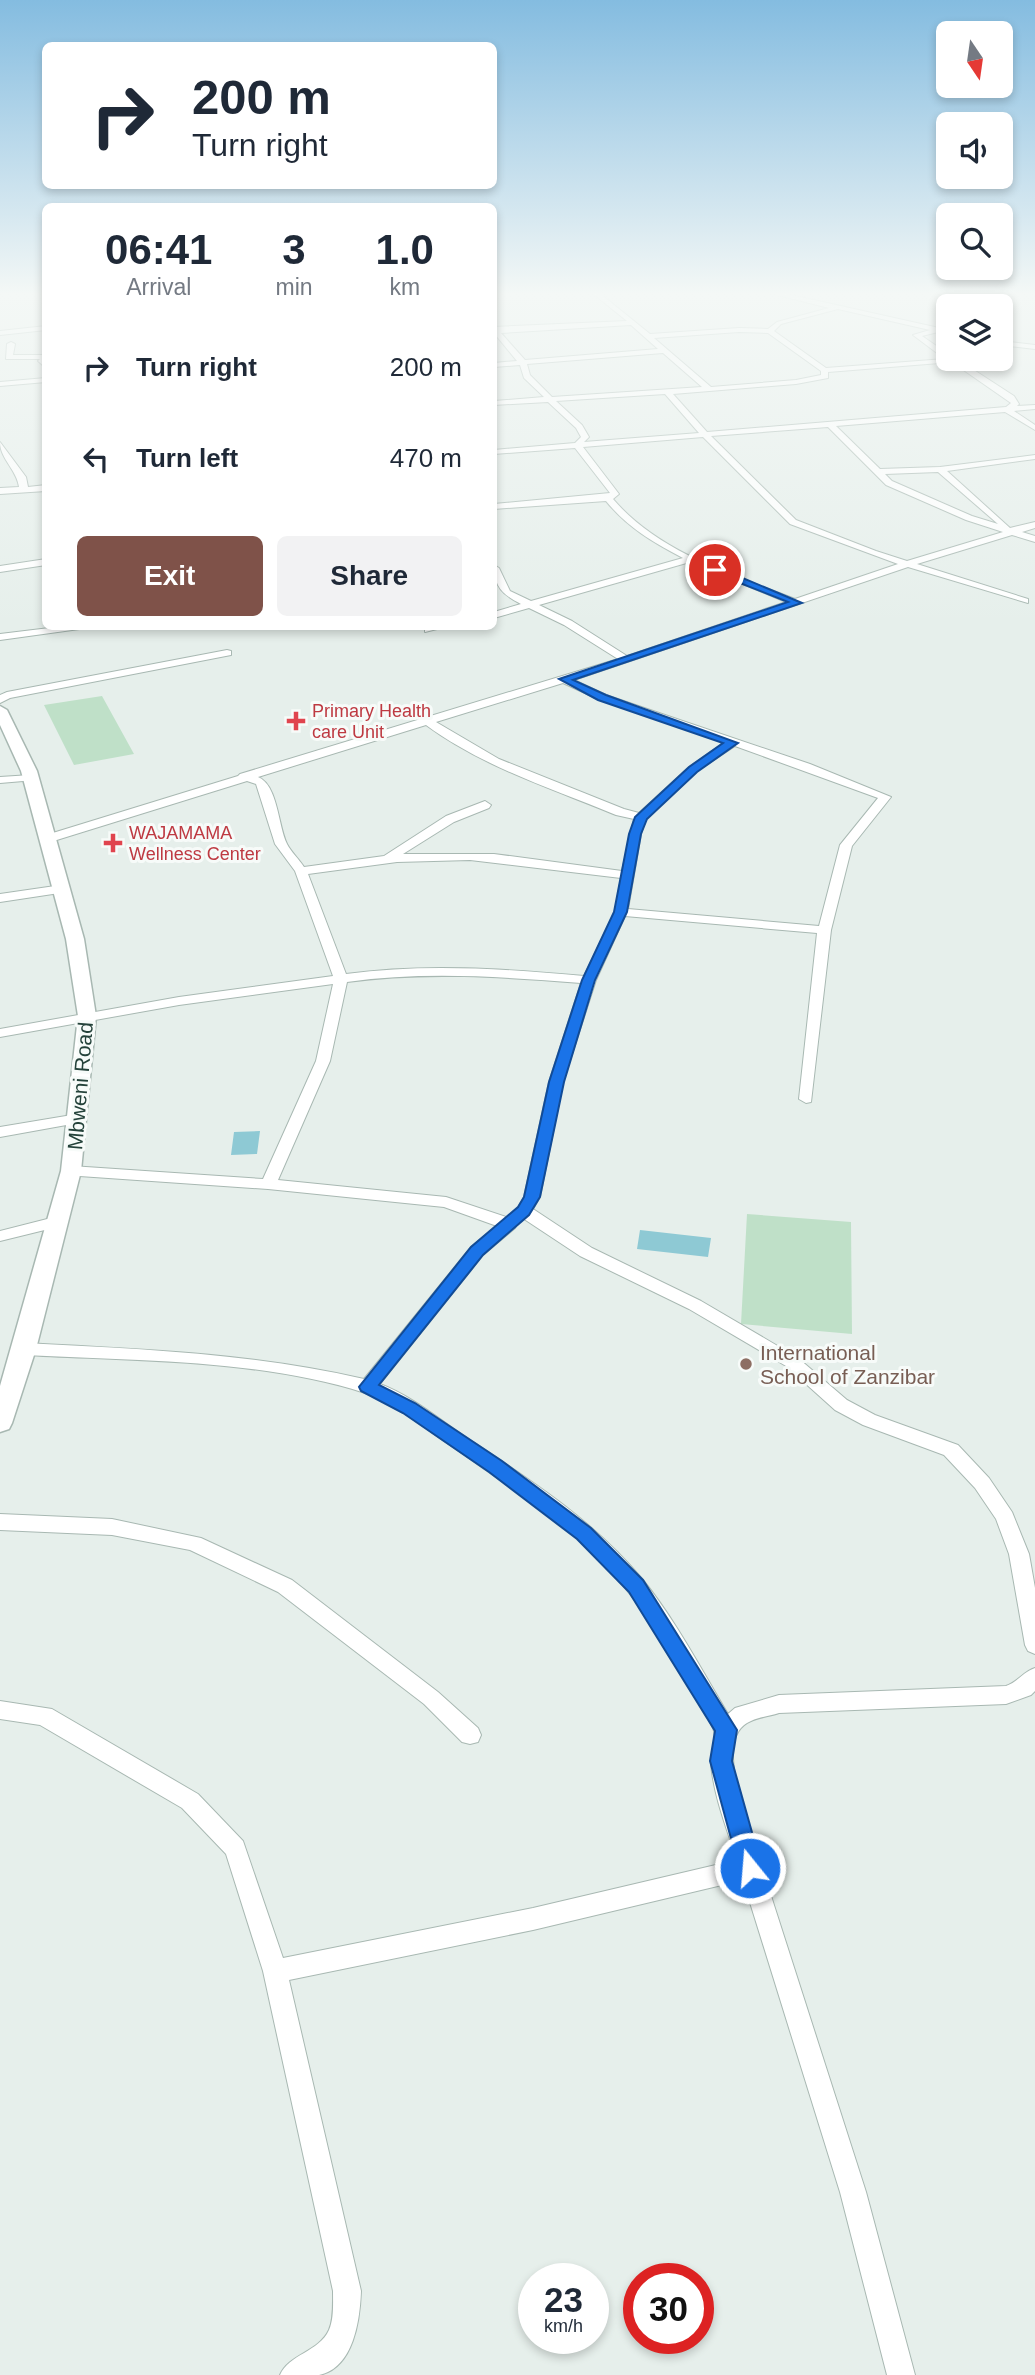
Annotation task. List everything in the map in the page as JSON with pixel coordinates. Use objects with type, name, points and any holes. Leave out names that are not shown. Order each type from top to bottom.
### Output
[{"type":"street","points":[[552,403],[579,427],[585,437],[578,444]]},
{"type":"street","points":[[677,403],[762,494],[793,522],[821,535],[1025,601]]},
{"type":"street","points":[[1007,410],[1014,403]]},
{"type":"street","points":[[497,452],[1035,407]]},
{"type":"street","points":[[1007,410],[1035,428]]},
{"type":"street","points":[[830,424],[889,483],[924,500],[1035,539]]},
{"type":"street","points":[[0,444],[22,477],[24,489]]},
{"type":"street","points":[[497,507],[608,498],[615,494],[580,452],[578,444]]},
{"type":"street","points":[[879,472],[940,469],[1035,457]]},
{"type":"street","points":[[940,469],[1006,524],[1008,529]]},
{"type":"street","points":[[0,491],[42,488]]},
{"type":"street","points":[[608,498],[625,520],[691,559],[797,603]]},
{"type":"street","points":[[47,839],[626,660],[1008,529],[1035,525]]},
{"type":"street","points":[[497,614],[599,583],[691,559]]},
{"type":"street","points":[[0,569],[42,563]]},
{"type":"street","points":[[497,576],[502,589],[530,606],[568,623],[626,660]]},
{"type":"street","points":[[0,637],[61,630]]},
{"type":"street","points":[[0,701],[7,695],[227,653]]},
{"type":"street","points":[[564,679],[602,697],[806,766],[885,797],[846,845],[824,930],[806,1100]]},
{"type":"street","name":"Mbweni Road","points":[[0,710],[20,747],[31,778],[75,939],[87,1016],[71,1171],[24,1349],[0,1421]]},
{"type":"street","points":[[427,721],[442,733],[497,761],[620,812],[641,817]]},
{"type":"street","points":[[368,1387],[477,1251],[516,1218],[532,1197],[556,1082],[589,980],[621,912],[635,834],[641,817],[693,769],[732,743]]},
{"type":"street","points":[[244,776],[260,782],[265,790],[281,844],[300,871],[341,978],[323,1060],[268,1184]]},
{"type":"street","points":[[0,780],[31,778]]},
{"type":"street","points":[[387,859],[450,819],[485,805]]},
{"type":"street","points":[[300,871],[387,859],[492,858],[627,874]]},
{"type":"street","points":[[0,898],[62,889]]},
{"type":"street","points":[[621,912],[824,930]]},
{"type":"street","points":[[0,1033],[87,1016],[341,978],[411,971],[506,973],[589,980]]},
{"type":"street","points":[[0,1132],[78,1119]]},
{"type":"street","points":[[71,1171],[268,1184],[446,1202],[516,1218],[586,1252],[695,1306],[792,1362],[841,1405],[869,1420],[951,1450],[982,1483],[1005,1517],[1019,1554],[1035,1646]]},
{"type":"street","points":[[0,1236],[59,1221]]},
{"type":"street","points":[[24,1349],[172,1358],[276,1368],[368,1387],[409,1408],[496,1466],[584,1533],[636,1586],[726,1730]]},
{"type":"street","points":[[0,1522],[112,1527],[194,1543],[285,1586],[431,1698],[470,1735]]},
{"type":"street","points":[[901,2375],[853,2192],[750,1868],[721,1761],[726,1730],[742,1714],[779,1704],[1006,1695],[1024,1689],[1035,1678]]},
{"type":"street","points":[[0,1710],[44,1716],[190,1801],[235,1848],[275,1971],[347,2291],[347,2323],[332,2353],[294,2375]]},
{"type":"street","points":[[275,1971],[533,1919],[750,1868]]},
{"type":"green space","points":[[102,696],[134,754],[74,765],[44,705]]},
{"type":"green space","points":[[747,1214],[851,1222],[852,1334],[741,1324]]},
{"type":"water","points":[[260,1131],[257,1154],[231,1155],[234,1132]]},
{"type":"water","points":[[640,1230],[711,1238],[708,1257],[637,1249]]},
{"type":"place","name":"Primary Health care Unit","points":[[296,721]]},
{"type":"place","name":"WAJAMAMA Wellness Center","points":[[113,843]]},
{"type":"place","name":"International School of Zanzibar","points":[[746,1364]]},
{"type":"route","points":[[715,570],[797,603],[564,679],[602,697],[732,743],[693,769],[641,817],[635,834],[621,912],[589,980],[556,1082],[532,1197],[524,1211],[477,1251],[368,1387],[409,1408],[496,1466],[584,1533],[636,1586],[726,1730],[721,1761],[727,1793],[750,1868]]}]
